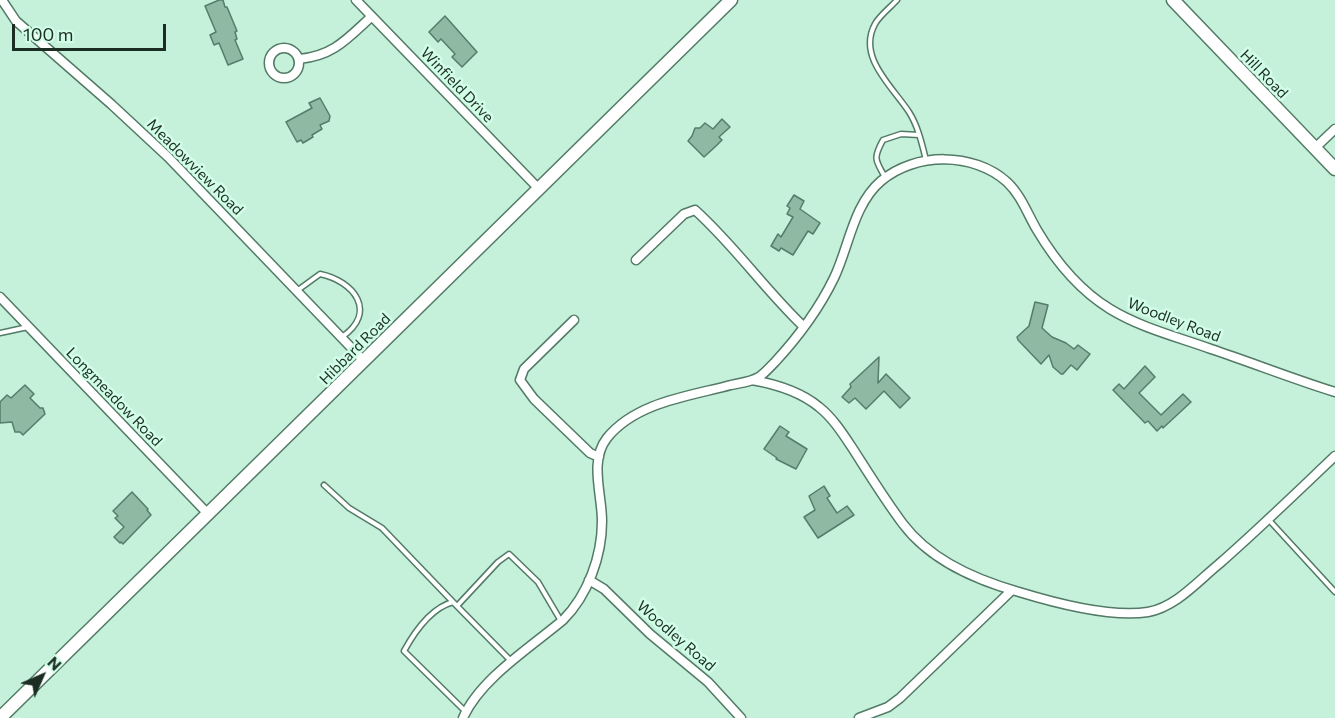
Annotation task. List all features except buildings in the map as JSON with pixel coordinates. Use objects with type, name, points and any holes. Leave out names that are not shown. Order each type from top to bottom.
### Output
[{"type":"street","name":"Meadowview Road","points":[[2,0],[16,21],[134,125],[364,361]]},
{"type":"street","name":"Winfield Drive","points":[[356,0],[539,189]]},
{"type":"street","name":"Hibbard Road","points":[[0,718],[731,0]]},
{"type":"street","name":"Hill Road","points":[[1173,0],[1335,169]]},
{"type":"street","points":[[299,59],[329,53],[371,17]]},
{"type":"street","points":[[1315,148],[1335,129]]},
{"type":"street","name":"Woodley Road","points":[[464,715],[486,684],[573,610],[589,580],[600,544],[602,523],[598,475],[599,457],[607,438],[615,430],[653,406],[759,377],[775,362],[804,327],[825,296],[865,200],[872,190],[885,178],[911,164],[943,159],[961,161],[990,170],[1007,182],[1018,195],[1047,246],[1071,278],[1083,290],[1113,311],[1153,328],[1335,392]]},
{"type":"street","points":[[636,260],[684,214],[695,210],[735,249],[778,302],[804,327]]},
{"type":"street","name":"Longmeadow Road","points":[[0,297],[208,514]]},
{"type":"street","points":[[574,320],[525,369],[520,380],[534,399],[590,453],[599,457]]},
{"type":"street","name":"Woodley Road","points":[[752,380],[789,390],[818,406],[835,424],[911,534],[931,551],[962,571],[1012,590],[1066,605],[1113,611],[1150,611],[1168,604],[1184,594],[1335,456]]},
{"type":"street","name":"Woodley Road","points":[[589,580],[604,589],[650,634],[712,686],[741,718]]},
{"type":"street","points":[[859,718],[888,707],[900,698],[1012,590]]},
{"type":"lane","points":[[897,0],[876,23],[870,40],[870,54],[911,115],[926,161]]},
{"type":"lane","points":[[885,178],[875,154],[883,140],[900,134],[919,135]]},
{"type":"lane","points":[[297,291],[320,273],[349,286],[358,302],[360,318],[354,329],[342,338]]},
{"type":"lane","points":[[0,333],[28,327]]},
{"type":"lane","points":[[324,485],[349,508],[382,528],[512,662]]},
{"type":"lane","points":[[1268,519],[1335,592]]},
{"type":"lane","points":[[458,606],[498,561],[509,554],[537,582],[561,622]]},
{"type":"lane","points":[[453,602],[444,605],[415,630],[404,651],[464,715]]}]
